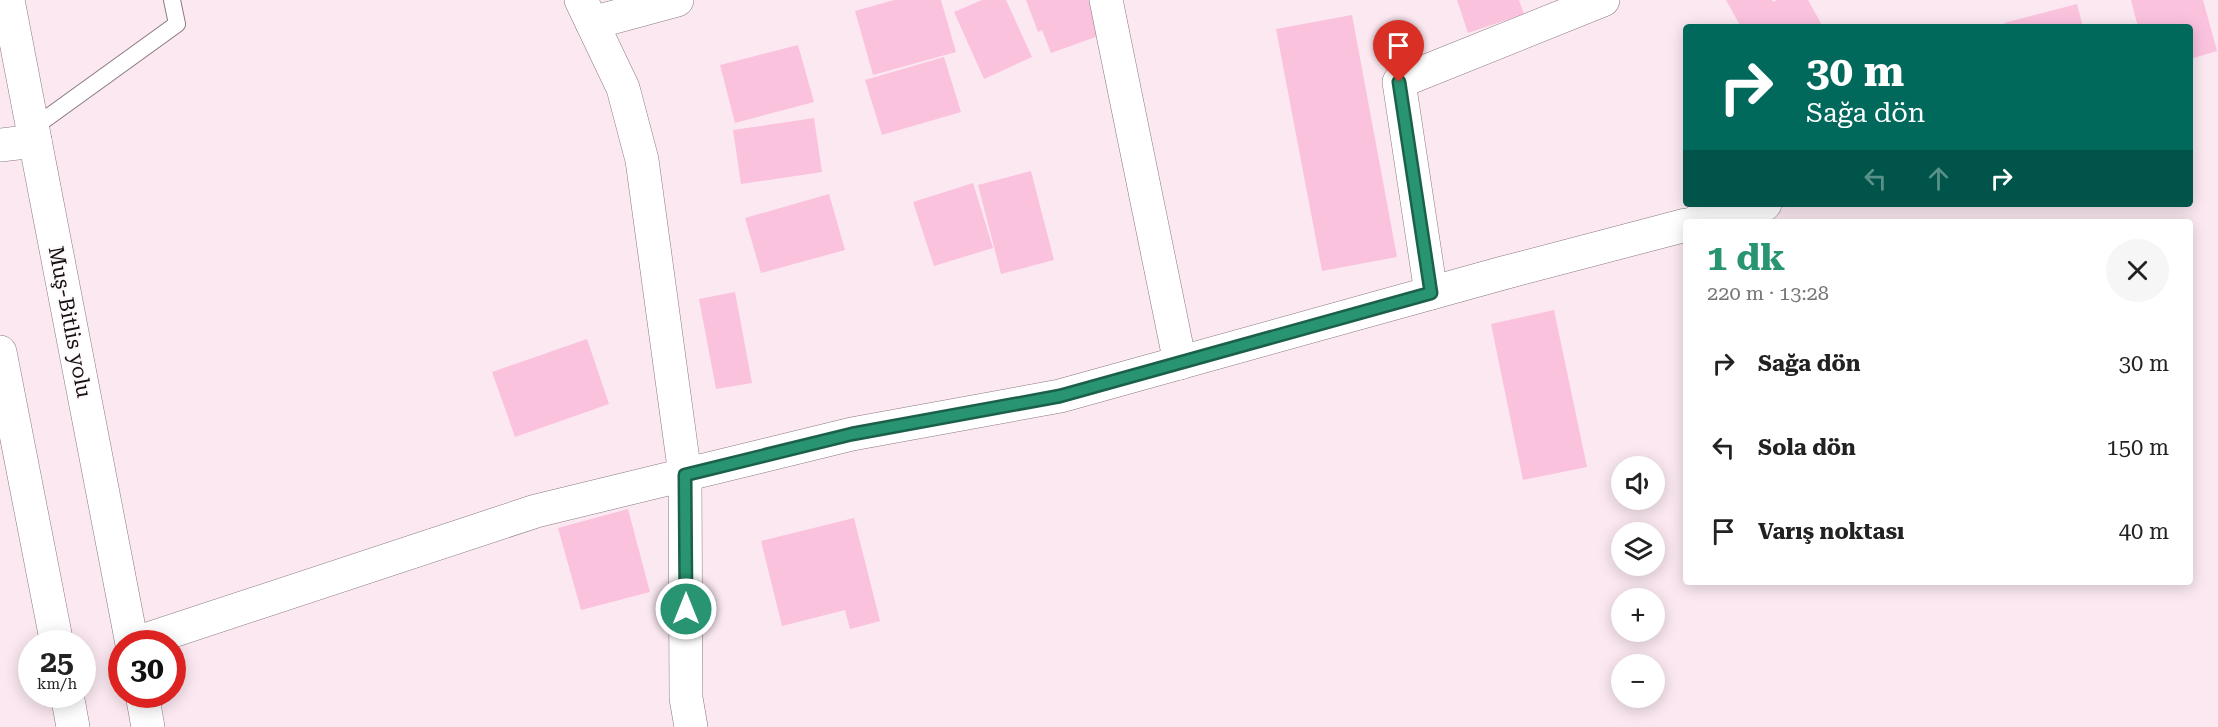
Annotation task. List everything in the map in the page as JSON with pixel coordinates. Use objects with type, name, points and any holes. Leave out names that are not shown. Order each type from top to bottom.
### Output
[{"type":"main road","name":"Muş-Bitlis yolu","points":[[8,0],[129,630]]},
{"type":"main road","points":[[677,0],[586,12],[623,88],[642,160],[685,475],[686,698],[691,727]]},
{"type":"main road","points":[[1106,0],[1180,363]]},
{"type":"main road","points":[[1431,293],[1399,82],[1603,0]]},
{"type":"main road","points":[[0,145],[34,134]]},
{"type":"main road","points":[[1708,219],[1754,207]]},
{"type":"main road","points":[[175,630],[536,511],[852,434],[1060,396],[1683,226]]},
{"type":"main road","points":[[0,352],[54,630]]},
{"type":"main road","points":[[70,708],[73,727]]},
{"type":"main road","points":[[145,708],[148,727]]},
{"type":"lane","points":[[34,134],[177,24],[172,0]]},
{"type":"building","points":[[894,0],[941,0],[956,52],[873,75],[855,11]]},
{"type":"building","points":[[982,0],[1006,0],[1032,57],[984,79],[954,12]]},
{"type":"building","points":[[1026,0],[1092,0],[1104,34],[1051,53],[1042,30],[1038,32]]},
{"type":"building","points":[[1457,0],[1519,0],[1524,14],[1468,33]]},
{"type":"building","points":[[1726,0],[1772,0],[1773,2],[1808,0],[1821,24],[1739,24]]},
{"type":"building","points":[[2131,0],[2203,0],[2217,51],[2193,58],[2193,24],[2137,24]]},
{"type":"building","points":[[2077,4],[2082,24],[2004,24]]},
{"type":"building","points":[[1352,15],[1397,257],[1322,271],[1276,29]]},
{"type":"building","points":[[798,45],[814,102],[735,123],[720,65]]},
{"type":"building","points":[[944,57],[961,112],[882,135],[865,80]]},
{"type":"building","points":[[814,118],[822,172],[741,184],[733,130]]},
{"type":"building","points":[[1031,171],[1054,260],[1001,274],[978,185]]},
{"type":"building","points":[[973,183],[993,248],[934,266],[913,202]]},
{"type":"building","points":[[829,194],[845,250],[761,273],[745,218]]},
{"type":"building","points":[[735,292],[752,383],[716,389],[699,299]]},
{"type":"building","points":[[1554,310],[1587,467],[1523,480],[1491,324]]},
{"type":"building","points":[[587,339],[609,404],[515,437],[492,372]]},
{"type":"building","points":[[628,509],[650,592],[581,610],[558,528]]},
{"type":"building","points":[[854,518],[880,621],[850,629],[845,610],[782,626],[761,541]]},
{"type":"route","points":[[686,609],[685,475],[852,434],[1060,396],[1431,293],[1399,82]]}]
